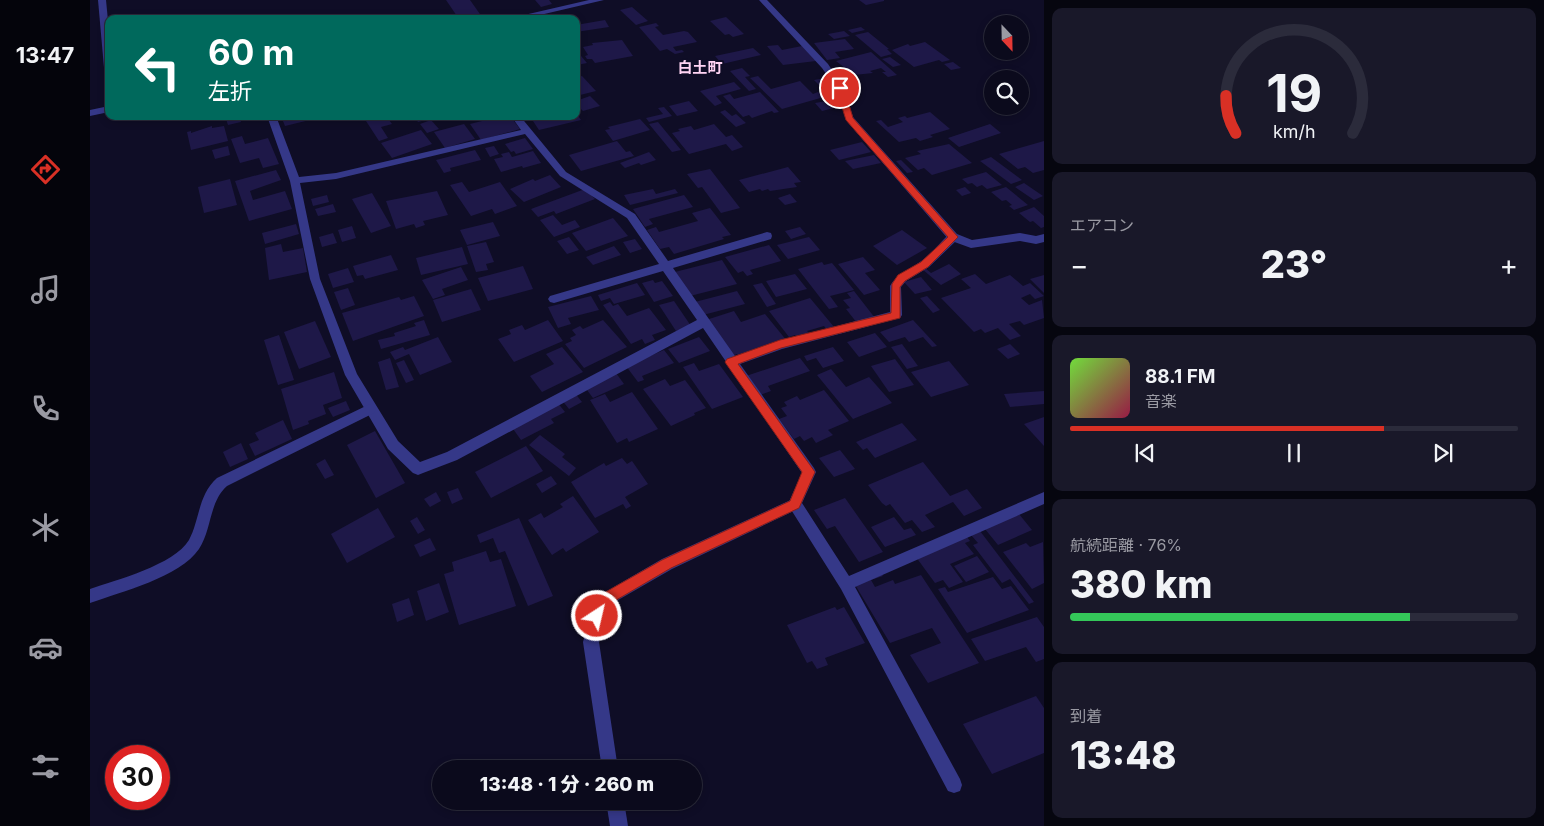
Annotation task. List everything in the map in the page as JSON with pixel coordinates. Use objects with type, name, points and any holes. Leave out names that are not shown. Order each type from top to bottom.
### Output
[{"type":"street","points":[[102,0],[105,34]]},
{"type":"street","points":[[530,15],[599,0]]},
{"type":"street","points":[[763,0],[825,66],[840,88],[849,118],[954,237],[971,244],[1020,237],[1041,242]]},
{"type":"street","points":[[90,113],[105,110]]},
{"type":"street","points":[[272,120],[295,180],[315,279],[352,375],[370,409],[393,444],[418,469],[452,456],[704,322]]},
{"type":"street","points":[[518,120],[563,174],[631,216],[809,472],[795,504],[667,564],[600,602],[591,642],[609,760]]},
{"type":"street","points":[[295,180],[336,176],[526,131]]},
{"type":"street","points":[[554,299],[767,236]]},
{"type":"street","points":[[731,362],[780,344],[896,315],[895,286],[902,278],[925,264],[954,237]]},
{"type":"street","points":[[90,596],[153,574],[183,556],[194,544],[213,490],[222,482],[370,409]]},
{"type":"street","points":[[846,584],[1044,498]]},
{"type":"street","points":[[795,504],[846,584],[954,785]]},
{"type":"street","points":[[616,810],[619,826]]},
{"type":"building","points":[[446,0],[470,0],[481,15],[456,15]]},
{"type":"building","points":[[535,0],[549,0],[552,4],[541,7]]},
{"type":"building","points":[[859,0],[884,0],[884,1],[866,5]]},
{"type":"building","points":[[632,7],[648,21],[636,25],[620,10]]},
{"type":"building","points":[[726,17],[744,34],[733,37],[729,34],[725,35],[710,21]]},
{"type":"building","points":[[605,20],[609,27],[580,31],[580,24]]},
{"type":"building","points":[[656,23],[659,26],[655,27],[663,35],[684,31],[688,32],[697,42],[673,47],[676,51],[682,50],[684,52],[675,54],[667,49],[660,51],[639,27]]},
{"type":"building","points":[[861,27],[865,30],[852,33],[848,30]]},
{"type":"building","points":[[844,31],[850,36],[834,39],[828,34]]},
{"type":"building","points":[[868,32],[889,49],[887,49],[892,54],[881,57],[855,35]]},
{"type":"building","points":[[845,39],[854,49],[835,52],[840,58],[827,60],[814,43]]},
{"type":"building","points":[[622,40],[633,56],[595,63],[592,59],[587,59],[585,56],[588,55],[583,47],[593,45],[592,43]]},
{"type":"building","points":[[925,42],[950,60],[942,62],[939,60],[914,67],[892,50],[908,44],[910,46]]},
{"type":"building","points":[[778,45],[782,50],[802,46],[816,61],[783,65],[767,46]]},
{"type":"building","points":[[753,48],[761,55],[722,64],[715,56]]},
{"type":"building","points":[[871,52],[897,75],[888,77],[882,72],[886,72],[881,68],[870,71],[873,73],[854,75],[836,61]]},
{"type":"building","points":[[580,55],[587,63],[580,64]]},
{"type":"building","points":[[890,57],[901,65],[893,67],[882,59]]},
{"type":"building","points":[[953,62],[961,68],[951,70],[944,64]]},
{"type":"building","points":[[742,68],[750,76],[745,77],[756,89],[749,91],[730,71]]},
{"type":"building","points":[[582,76],[596,91],[580,95],[580,77]]},
{"type":"building","points":[[758,76],[771,89],[800,81],[813,94],[818,92],[824,97],[782,109],[750,78]]},
{"type":"building","points":[[825,78],[831,85],[821,87],[814,80]]},
{"type":"building","points":[[734,82],[741,89],[716,96],[722,103],[715,106],[700,91]]},
{"type":"building","points":[[760,92],[779,112],[774,113],[772,111],[752,118],[749,115],[743,117],[723,96],[730,94],[734,99]]},
{"type":"building","points":[[590,96],[600,106],[583,111],[580,108],[580,100]]},
{"type":"building","points":[[689,101],[698,111],[677,116],[669,106]]},
{"type":"building","points":[[827,101],[834,108],[822,111],[815,103]]},
{"type":"building","points":[[664,107],[672,116],[649,122],[646,118],[663,114],[658,108]]},
{"type":"building","points":[[725,110],[732,116],[736,114],[746,123],[736,127],[720,112]]},
{"type":"building","points":[[930,112],[950,129],[930,135],[933,137],[920,141],[916,138],[899,142],[876,121],[881,120],[888,127],[903,122],[898,118],[905,116],[907,118]]},
{"type":"building","points":[[580,119],[581,120],[539,130],[533,121]]},
{"type":"building","points":[[640,119],[650,130],[613,141],[605,130],[610,129],[608,127]]},
{"type":"building","points":[[226,120],[240,120],[241,122],[228,125]]},
{"type":"building","points":[[283,120],[310,120],[285,126]]},
{"type":"building","points":[[389,120],[392,124],[381,127],[388,138],[379,141],[366,121]]},
{"type":"building","points":[[431,120],[439,129],[427,133],[420,124]]},
{"type":"building","points":[[486,120],[513,120],[520,129],[481,140],[470,124]]},
{"type":"building","points":[[658,122],[681,150],[672,152],[649,124]]},
{"type":"building","points":[[464,124],[475,139],[445,148],[434,132]]},
{"type":"building","points":[[714,124],[726,137],[732,135],[743,147],[732,151],[726,144],[689,154],[672,133],[680,131],[678,129],[691,126],[694,130]]},
{"type":"building","points":[[990,124],[1001,133],[959,147],[948,138]]},
{"type":"building","points":[[212,126],[212,128],[224,126],[228,141],[191,150],[187,132],[191,131],[191,133]]},
{"type":"building","points":[[421,130],[432,144],[392,158],[381,143]]},
{"type":"building","points":[[242,136],[245,144],[268,138],[279,164],[263,168],[259,158],[240,163],[231,139]]},
{"type":"building","points":[[525,138],[533,149],[516,154],[514,151],[511,152],[505,144]]},
{"type":"building","points":[[617,141],[626,152],[630,151],[634,156],[581,171],[569,155]]},
{"type":"building","points":[[1044,141],[1044,170],[1033,173],[1025,167],[1018,169],[999,154]]},
{"type":"building","points":[[862,142],[871,152],[839,160],[830,150]]},
{"type":"building","points":[[949,144],[972,163],[932,175],[924,168],[918,170],[905,158],[921,154],[917,151]]},
{"type":"building","points":[[228,146],[230,155],[215,159],[212,150]]},
{"type":"building","points":[[494,146],[499,154],[490,157],[485,148]]},
{"type":"building","points":[[475,150],[481,160],[450,168],[451,171],[444,173],[436,160]]},
{"type":"building","points":[[533,151],[541,163],[523,168],[522,166],[501,172],[494,159],[503,157],[501,154],[509,152],[512,157]]},
{"type":"building","points":[[649,152],[656,160],[625,168],[620,163]]},
{"type":"building","points":[[874,155],[881,163],[853,169],[845,161]]},
{"type":"building","points":[[991,157],[1022,180],[1011,184],[980,161]]},
{"type":"building","points":[[901,160],[913,172],[907,173],[896,161]]},
{"type":"building","points":[[788,167],[801,182],[794,183],[797,187],[770,191],[768,189],[762,191],[760,189],[749,192],[739,180]]},
{"type":"building","points":[[710,169],[740,208],[721,213],[702,187],[698,188],[687,174]]},
{"type":"building","points":[[276,170],[281,180],[250,191],[253,200],[285,191],[292,209],[249,221],[235,181]]},
{"type":"building","points":[[986,172],[1002,185],[987,189],[982,185],[977,187],[972,183],[968,184],[962,179]]},
{"type":"building","points":[[550,175],[561,187],[524,202],[510,189],[533,179],[535,181]]},
{"type":"building","points":[[230,179],[237,205],[204,213],[198,187]]},
{"type":"building","points":[[462,182],[469,192],[500,182],[517,206],[495,214],[492,209],[471,216],[450,185]]},
{"type":"building","points":[[1024,183],[1043,196],[1034,200],[1015,187]]},
{"type":"building","points":[[965,187],[971,193],[962,196],[956,190]]},
{"type":"building","points":[[1006,187],[1028,205],[1014,210],[1009,206],[1012,205],[1006,200],[1002,201],[991,192]]},
{"type":"building","points":[[585,189],[595,199],[556,214],[554,211],[538,217],[531,209]]},
{"type":"building","points":[[653,189],[656,194],[675,189],[678,193],[630,205],[624,195]]},
{"type":"building","points":[[437,191],[448,215],[423,221],[425,225],[416,228],[414,224],[396,229],[386,201]]},
{"type":"building","points":[[372,193],[391,226],[371,233],[352,199]]},
{"type":"building","points":[[790,194],[797,202],[785,205],[778,198]]},
{"type":"building","points":[[327,195],[329,202],[313,206],[311,199]]},
{"type":"building","points":[[684,195],[693,207],[649,219],[653,224],[645,227],[633,209]]},
{"type":"building","points":[[333,204],[336,212],[318,216],[315,209]]},
{"type":"building","points":[[1034,207],[1044,216],[1044,227],[1041,228],[1033,221],[1030,222],[1019,213]]},
{"type":"building","points":[[710,208],[731,235],[722,237],[724,239],[674,254],[669,247],[660,249],[647,230],[656,227],[659,232],[698,221],[692,213]]},
{"type":"building","points":[[553,215],[562,225],[575,220],[580,227],[554,237],[540,220]]},
{"type":"building","points":[[613,218],[628,236],[586,251],[572,233]]},
{"type":"building","points":[[493,222],[500,236],[467,245],[460,230]]},
{"type":"building","points":[[296,224],[299,234],[265,244],[262,233]]},
{"type":"building","points":[[352,226],[356,238],[342,242],[338,230]]},
{"type":"building","points":[[800,227],[806,234],[791,239],[785,231]]},
{"type":"building","points":[[902,230],[927,248],[897,265],[873,246]]},
{"type":"building","points":[[333,233],[337,243],[322,247],[319,237]]},
{"type":"building","points":[[569,237],[579,250],[567,254],[557,241]]},
{"type":"building","points":[[809,237],[820,250],[788,259],[777,245]]},
{"type":"building","points":[[635,239],[642,249],[630,253],[623,242]]},
{"type":"building","points":[[486,242],[494,262],[486,264],[488,270],[476,272],[467,246]]},
{"type":"building","points":[[281,244],[283,252],[303,248],[307,272],[269,280],[265,248]]},
{"type":"building","points":[[769,245],[781,261],[750,270],[753,274],[747,276],[743,271],[738,273],[725,257]]},
{"type":"building","points":[[614,246],[621,255],[593,265],[586,257]]},
{"type":"building","points":[[462,247],[468,264],[421,275],[416,258]]},
{"type":"building","points":[[391,255],[398,270],[365,279],[363,275],[357,276],[353,266]]},
{"type":"building","points":[[863,257],[875,270],[865,273],[880,290],[864,295],[838,264]]},
{"type":"building","points":[[722,260],[737,284],[690,296],[675,272]]},
{"type":"building","points":[[822,262],[824,265],[832,263],[854,290],[830,296],[838,307],[829,309],[798,269]]},
{"type":"building","points":[[949,264],[961,274],[941,285],[922,269],[925,268],[931,273]]},
{"type":"building","points":[[523,266],[533,289],[488,301],[478,278]]},
{"type":"building","points":[[461,267],[468,280],[442,289],[445,295],[433,299],[422,280]]},
{"type":"building","points":[[348,268],[354,282],[333,288],[328,274]]},
{"type":"building","points":[[795,274],[807,289],[776,297],[766,281]]},
{"type":"building","points":[[975,274],[986,284],[1010,275],[1023,286],[1030,283],[1044,296],[1035,299],[1030,294],[1021,298],[1029,305],[1042,300],[1044,318],[1024,325],[1020,321],[1009,324],[1021,336],[1010,340],[998,328],[985,333],[981,329],[974,332],[941,298],[971,288],[961,279]]},
{"type":"building","points":[[1044,275],[1044,293],[1030,279]]},
{"type":"building","points":[[921,277],[932,290],[915,294],[904,282]]},
{"type":"building","points":[[653,280],[655,283],[662,281],[673,296],[654,302],[642,283]]},
{"type":"building","points":[[637,283],[645,295],[614,304],[610,298],[601,301],[598,295]]},
{"type":"building","points":[[762,283],[776,304],[767,307],[753,285]]},
{"type":"building","points":[[348,288],[355,305],[341,310],[334,292]]},
{"type":"building","points":[[471,289],[481,310],[442,322],[433,300]]},
{"type":"building","points":[[737,291],[745,304],[703,315],[695,302]]},
{"type":"building","points":[[854,291],[875,318],[857,323],[846,309],[850,308],[843,300],[851,298],[847,293]]},
{"type":"building","points":[[414,296],[424,316],[353,341],[342,313],[399,297],[401,300]]},
{"type":"building","points":[[591,296],[599,310],[568,318],[571,324],[558,328],[548,307]]},
{"type":"building","points":[[927,296],[940,310],[933,313],[920,298]]},
{"type":"building","points":[[810,298],[834,327],[827,330],[824,326],[807,331],[811,335],[799,339],[795,335],[789,337],[769,311]]},
{"type":"building","points":[[674,301],[691,326],[676,331],[659,305]]},
{"type":"building","points":[[610,302],[613,306],[618,304],[627,316],[649,308],[666,330],[652,335],[655,340],[645,344],[642,339],[631,344],[603,305]]},
{"type":"building","points":[[734,311],[741,322],[765,314],[787,341],[739,357],[737,354],[732,356],[706,320]]},
{"type":"building","points":[[424,320],[430,335],[381,349],[378,340],[395,336],[394,333],[416,326],[414,323]]},
{"type":"building","points":[[548,320],[563,341],[514,362],[498,339],[511,334],[509,330],[522,325],[525,330]]},
{"type":"building","points":[[603,320],[627,347],[584,368],[565,344],[572,341],[570,338],[576,335],[572,330],[580,326],[583,329]]},
{"type":"building","points":[[913,320],[937,346],[932,347],[923,337],[909,342],[905,337],[889,342],[880,332]]},
{"type":"building","points":[[315,321],[331,357],[299,369],[284,332]]},
{"type":"building","points":[[875,333],[887,347],[859,357],[847,342]]},
{"type":"building","points":[[279,335],[294,380],[278,385],[264,340]]},
{"type":"building","points":[[438,337],[452,362],[420,375],[409,354],[395,360],[390,352],[403,347],[405,350]]},
{"type":"building","points":[[699,337],[710,351],[679,363],[668,349]]},
{"type":"building","points":[[902,344],[918,366],[907,369],[891,347]]},
{"type":"building","points":[[1010,344],[1020,354],[1008,359],[997,349]]},
{"type":"building","points":[[562,347],[583,372],[542,392],[530,376],[554,364],[546,354]]},
{"type":"building","points":[[833,347],[844,361],[823,368],[816,358],[807,361],[804,356]]},
{"type":"building","points":[[664,350],[674,363],[642,376],[644,380],[638,382],[626,366]]},
{"type":"building","points":[[390,358],[399,387],[386,390],[378,362]]},
{"type":"building","points":[[800,358],[810,371],[768,386],[771,391],[760,395],[746,376]]},
{"type":"building","points":[[895,359],[914,385],[889,392],[871,366]]},
{"type":"building","points":[[404,360],[414,380],[406,383],[396,363]]},
{"type":"building","points":[[949,361],[969,385],[931,397],[911,372]]},
{"type":"building","points":[[694,363],[699,371],[719,364],[743,397],[712,409],[683,367]]},
{"type":"building","points":[[831,369],[846,387],[869,377],[892,403],[853,419],[817,375]]},
{"type":"building","points":[[334,372],[342,398],[323,405],[326,414],[308,421],[309,424],[293,430],[281,389]]},
{"type":"building","points":[[616,373],[624,384],[593,398],[584,386]]},
{"type":"building","points":[[665,379],[670,386],[685,380],[706,408],[671,426],[643,389]]},
{"type":"building","points":[[824,390],[849,421],[828,430],[833,435],[816,443],[812,437],[804,441],[800,436],[794,439],[779,419],[787,416],[781,408],[787,406],[784,402],[797,396],[800,400]]},
{"type":"building","points":[[1044,391],[1044,404],[1010,407],[1004,394]]},
{"type":"building","points":[[574,392],[582,402],[569,409],[561,399]]},
{"type":"building","points":[[632,392],[658,429],[629,442],[627,438],[617,443],[590,400],[605,394],[610,402]]},
{"type":"building","points":[[346,401],[350,410],[333,417],[328,408]]},
{"type":"building","points":[[557,402],[565,412],[551,419],[554,423],[521,440],[511,426]]},
{"type":"building","points":[[1044,417],[1044,446],[1024,424]]},
{"type":"building","points":[[283,420],[292,439],[255,456],[249,444],[259,440],[255,433]]},
{"type":"building","points":[[902,423],[917,440],[875,458],[867,448],[863,450],[856,442]]},
{"type":"building","points":[[375,431],[405,483],[376,498],[347,445]]},
{"type":"building","points":[[540,435],[565,454],[562,457],[576,468],[569,476],[529,445]]},
{"type":"building","points":[[241,443],[248,459],[230,467],[223,452]]},
{"type":"building","points":[[526,446],[543,471],[491,498],[475,472]]},
{"type":"building","points":[[840,450],[855,469],[834,477],[819,458]]},
{"type":"building","points":[[622,458],[627,464],[632,461],[648,484],[625,497],[631,506],[626,509],[623,504],[595,518],[571,482],[604,463],[606,466]]},
{"type":"building","points":[[325,459],[334,475],[325,479],[316,464]]},
{"type":"building","points":[[923,462],[950,496],[967,489],[982,508],[964,516],[953,502],[925,515],[935,527],[922,532],[912,520],[905,523],[890,504],[886,506],[882,503],[868,485]]},
{"type":"building","points":[[551,476],[557,484],[542,493],[536,484]]},
{"type":"building","points":[[458,488],[463,499],[452,504],[447,492]]},
{"type":"building","points":[[436,492],[441,501],[430,507],[424,499]]},
{"type":"building","points":[[573,496],[599,532],[566,552],[563,548],[552,555],[528,520],[541,513],[544,518],[563,507],[560,504]]},
{"type":"building","points":[[845,498],[883,552],[859,562],[835,526],[827,529],[814,510]]},
{"type":"building","points":[[378,508],[395,537],[347,563],[331,534]]},
{"type":"building","points":[[1019,514],[1032,530],[998,545],[985,529]]},
{"type":"building","points":[[417,517],[425,530],[418,534],[410,521]]},
{"type":"building","points":[[894,517],[904,530],[911,528],[916,535],[885,547],[871,527]]},
{"type":"building","points":[[519,518],[553,596],[528,606],[505,551],[499,553],[493,538],[480,543],[477,535]]},
{"type":"building","points":[[980,531],[1034,602],[1029,604],[1010,579],[1002,583],[973,545],[978,543],[971,535]]},
{"type":"building","points":[[967,537],[970,541],[965,543],[974,554],[950,564],[963,582],[949,588],[943,580],[935,583],[916,557]]},
{"type":"building","points":[[430,538],[436,550],[420,557],[414,545]]},
{"type":"building","points":[[1043,542],[1044,583],[1032,589],[1003,552],[1026,543],[1030,547]]},
{"type":"building","points":[[486,551],[490,562],[501,559],[516,606],[459,625],[444,574],[454,571],[452,562]]},
{"type":"building","points":[[977,556],[989,572],[966,582],[954,566]]},
{"type":"building","points":[[882,574],[883,576],[871,580],[875,587],[893,580],[895,584],[921,575],[979,663],[928,683],[910,655],[941,643],[932,628],[890,643],[854,583]]},
{"type":"building","points":[[993,577],[1002,589],[1011,586],[1029,610],[967,633],[938,589],[945,587],[948,592]]},
{"type":"building","points":[[439,583],[449,612],[426,621],[417,591]]},
{"type":"building","points":[[409,598],[414,615],[397,622],[392,604]]},
{"type":"building","points":[[835,607],[837,610],[844,607],[865,643],[825,658],[828,665],[817,669],[812,661],[807,663],[787,625]]},
{"type":"building","points":[[1037,617],[1044,627],[1044,659],[1036,662],[1026,647],[985,661],[971,639]]},
{"type":"building","points":[[1036,696],[1044,708],[1044,753],[992,774],[963,724]]},
{"type":"district","name":"白土町","points":[[700,67]]},
{"type":"route","points":[[597,616],[600,602],[667,564],[795,504],[809,472],[731,362],[780,344],[896,315],[895,286],[902,278],[925,264],[954,237],[849,118],[840,88]]}]
